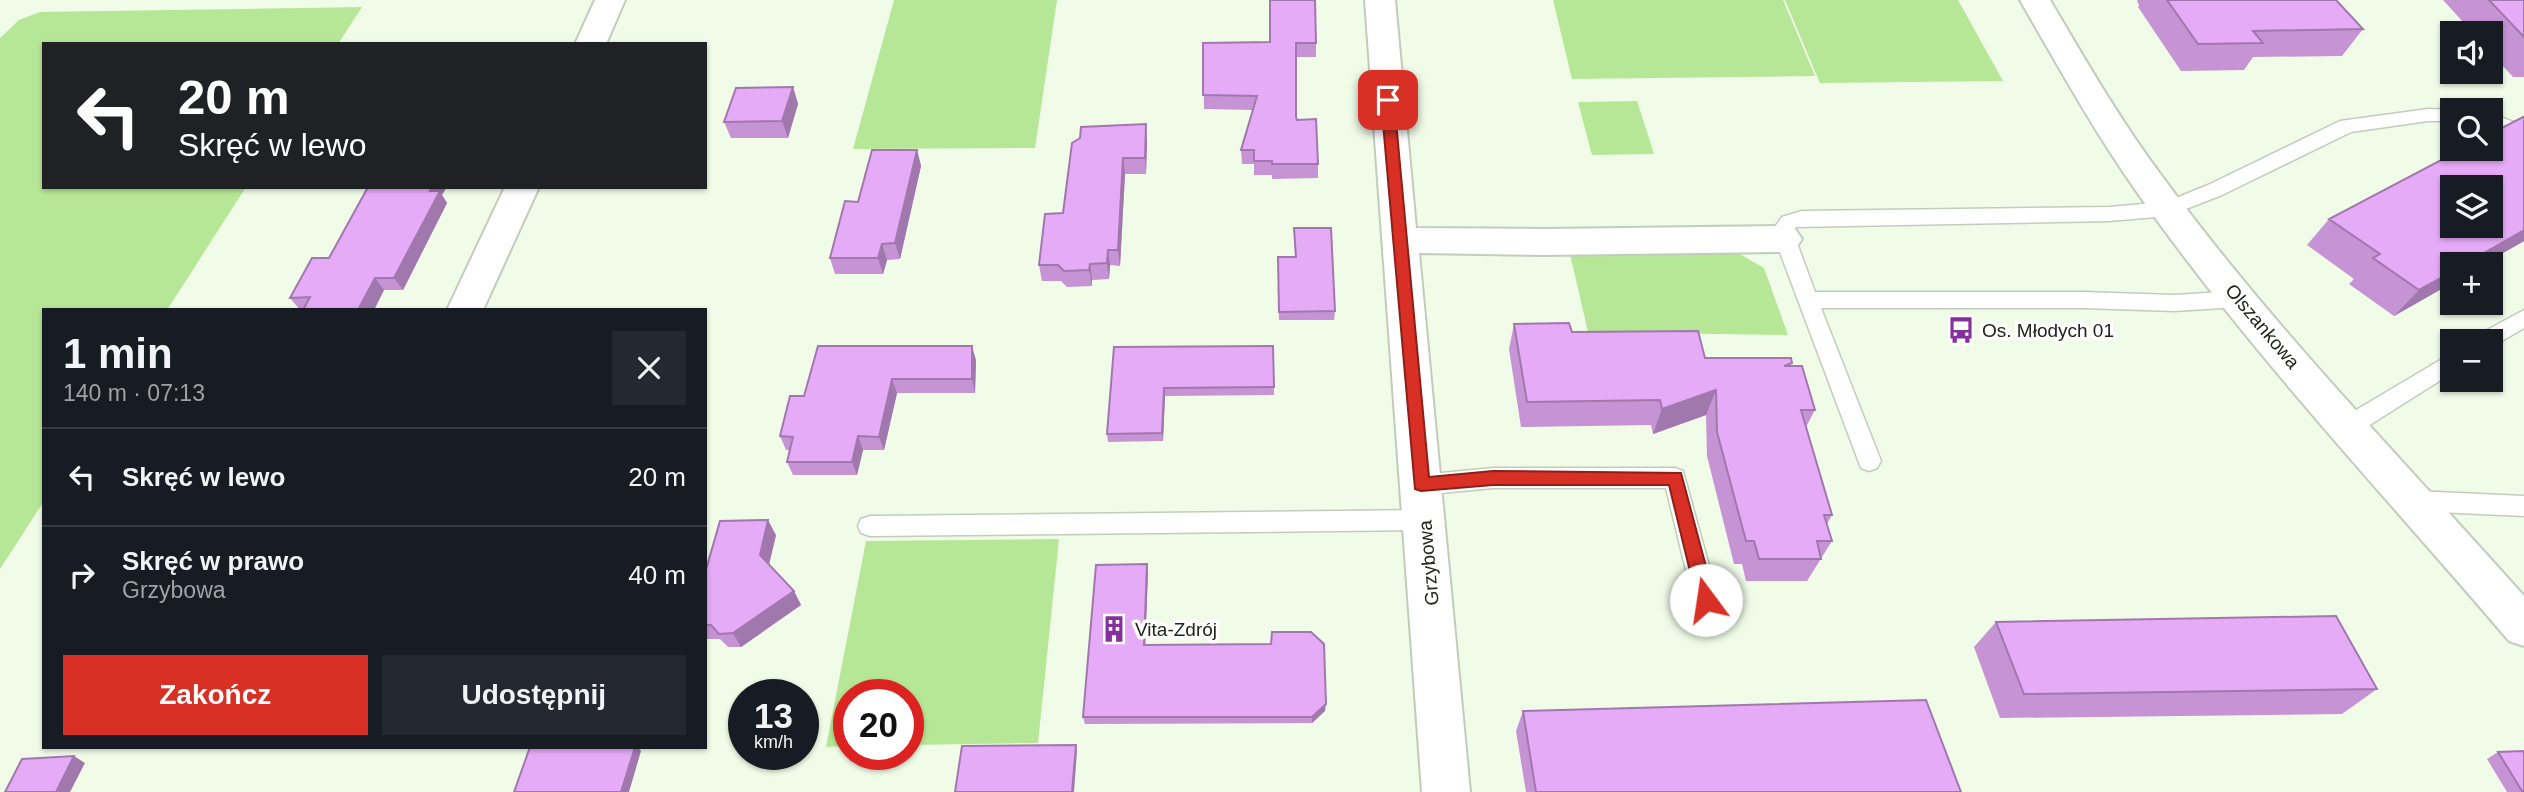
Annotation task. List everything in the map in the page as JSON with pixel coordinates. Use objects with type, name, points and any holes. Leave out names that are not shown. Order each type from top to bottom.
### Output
[{"type":"street","points":[[591,42],[610,0]]},
{"type":"street","name":"Grzybowa","points":[[1380,0],[1446,792]]},
{"type":"street","name":"Olszankowa","points":[[2035,0],[2093,102],[2168,209],[2239,299],[2524,627]]},
{"type":"street","points":[[465,308],[521,189]]},
{"type":"street","points":[[1400,240],[1557,242],[1784,239]]},
{"type":"lane","points":[[1869,461],[1784,239],[1782,231],[1789,222],[1801,218],[2096,215],[2168,209],[2215,190],[2347,126],[2440,115]]},
{"type":"lane","points":[[2503,124],[2524,133]]},
{"type":"lane","points":[[1807,300],[2083,300],[2174,303],[2239,299]]},
{"type":"lane","points":[[2503,331],[2524,318]]},
{"type":"lane","points":[[2349,426],[2440,369]]},
{"type":"lane","points":[[870,526],[1422,502],[1493,478],[1675,478],[1712,624]]},
{"type":"lane","points":[[2415,501],[2524,506]]},
{"type":"green space","points":[[894,0],[1057,0],[1035,148],[853,149]]},
{"type":"green space","points":[[1553,0],[1783,0],[1815,76],[1572,79]]},
{"type":"green space","points":[[1785,0],[1958,0],[2003,81],[1820,83]]},
{"type":"green space","points":[[362,7],[339,42],[42,42],[42,189],[245,189],[168,308],[42,308],[42,504],[0,569],[0,38],[19,20],[40,12]]},
{"type":"green space","points":[[1637,101],[1654,154],[1592,155],[1578,102]]},
{"type":"green space","points":[[1738,253],[1764,268],[1788,335],[1588,332],[1570,254]]},
{"type":"green space","points":[[1059,539],[1038,743],[924,745],[924,679],[839,679],[866,541]]},
{"type":"green space","points":[[833,711],[833,747],[826,747]]},
{"type":"building","points":[[1270,0],[1315,0],[1316,43],[1296,43],[1296,117],[1297,120],[1316,119],[1318,164],[1272,164],[1272,161],[1254,161],[1254,150],[1241,150],[1257,96],[1203,95],[1203,43],[1270,42]]},
{"type":"building","points":[[2167,0],[2336,0],[2363,29],[2253,31],[2263,43],[2198,44]]},
{"type":"building","points":[[2489,0],[2524,0],[2524,37]]},
{"type":"building","points":[[793,87],[782,121],[724,122],[736,88]]},
{"type":"building","points":[[2524,117],[2524,230],[2486,252],[2440,252],[2440,279],[2419,290],[2373,258],[2380,254],[2329,219],[2440,161],[2503,161],[2503,128]]},
{"type":"building","points":[[1146,124],[1145,158],[1123,158],[1118,250],[1108,250],[1107,263],[1090,264],[1089,270],[1064,271],[1058,265],[1039,265],[1045,214],[1063,213],[1072,143],[1080,138],[1081,127]]},
{"type":"building","points":[[872,150],[917,150],[895,243],[882,244],[878,258],[830,258],[845,201],[858,202]]},
{"type":"building","points":[[367,189],[440,191],[394,278],[375,278],[359,308],[304,308],[310,297],[290,298],[312,258],[329,258]]},
{"type":"building","points":[[1294,228],[1331,228],[1335,311],[1279,312],[1278,257],[1296,257]]},
{"type":"building","points":[[1569,323],[1572,332],[1698,331],[1705,358],[1791,358],[1792,363],[1784,366],[1802,366],[1815,410],[1801,410],[1832,515],[1824,515],[1832,541],[1817,541],[1821,559],[1759,559],[1754,541],[1746,541],[1717,432],[1716,390],[1662,409],[1660,400],[1527,402],[1514,324]]},
{"type":"building","points":[[818,346],[972,346],[972,379],[892,379],[879,437],[858,436],[852,462],[787,462],[793,437],[780,436],[790,396],[804,396]]},
{"type":"building","points":[[1273,346],[1274,387],[1164,388],[1162,433],[1107,434],[1114,347]]},
{"type":"building","points":[[768,520],[760,555],[794,591],[733,633],[719,634],[711,625],[707,625],[707,566],[720,521]]},
{"type":"building","name":"Vita-Zdrój","points":[[1147,564],[1144,645],[1271,644],[1272,632],[1311,632],[1324,644],[1326,704],[1312,717],[1083,717],[1096,565]]},
{"type":"building","points":[[2336,616],[2377,689],[2024,694],[1996,622]]},
{"type":"building","points":[[1926,700],[1961,792],[1536,792],[1523,711]]},
{"type":"building","points":[[1076,745],[1072,792],[955,792],[962,746]]},
{"type":"building","points":[[529,749],[634,749],[621,792],[514,792]]},
{"type":"building","points":[[2524,751],[2524,791],[2522,791],[2498,752]]},
{"type":"building","points":[[74,756],[56,792],[5,792],[22,759]]},
{"type":"place","name":"Os. Młodych 01","points":[[1961,330]]},
{"type":"place","name":"Vita-Zdrój","points":[[1114,629]]},
{"type":"route","points":[[1388,100],[1421,485],[1493,478],[1675,478],[1706,600]]}]
